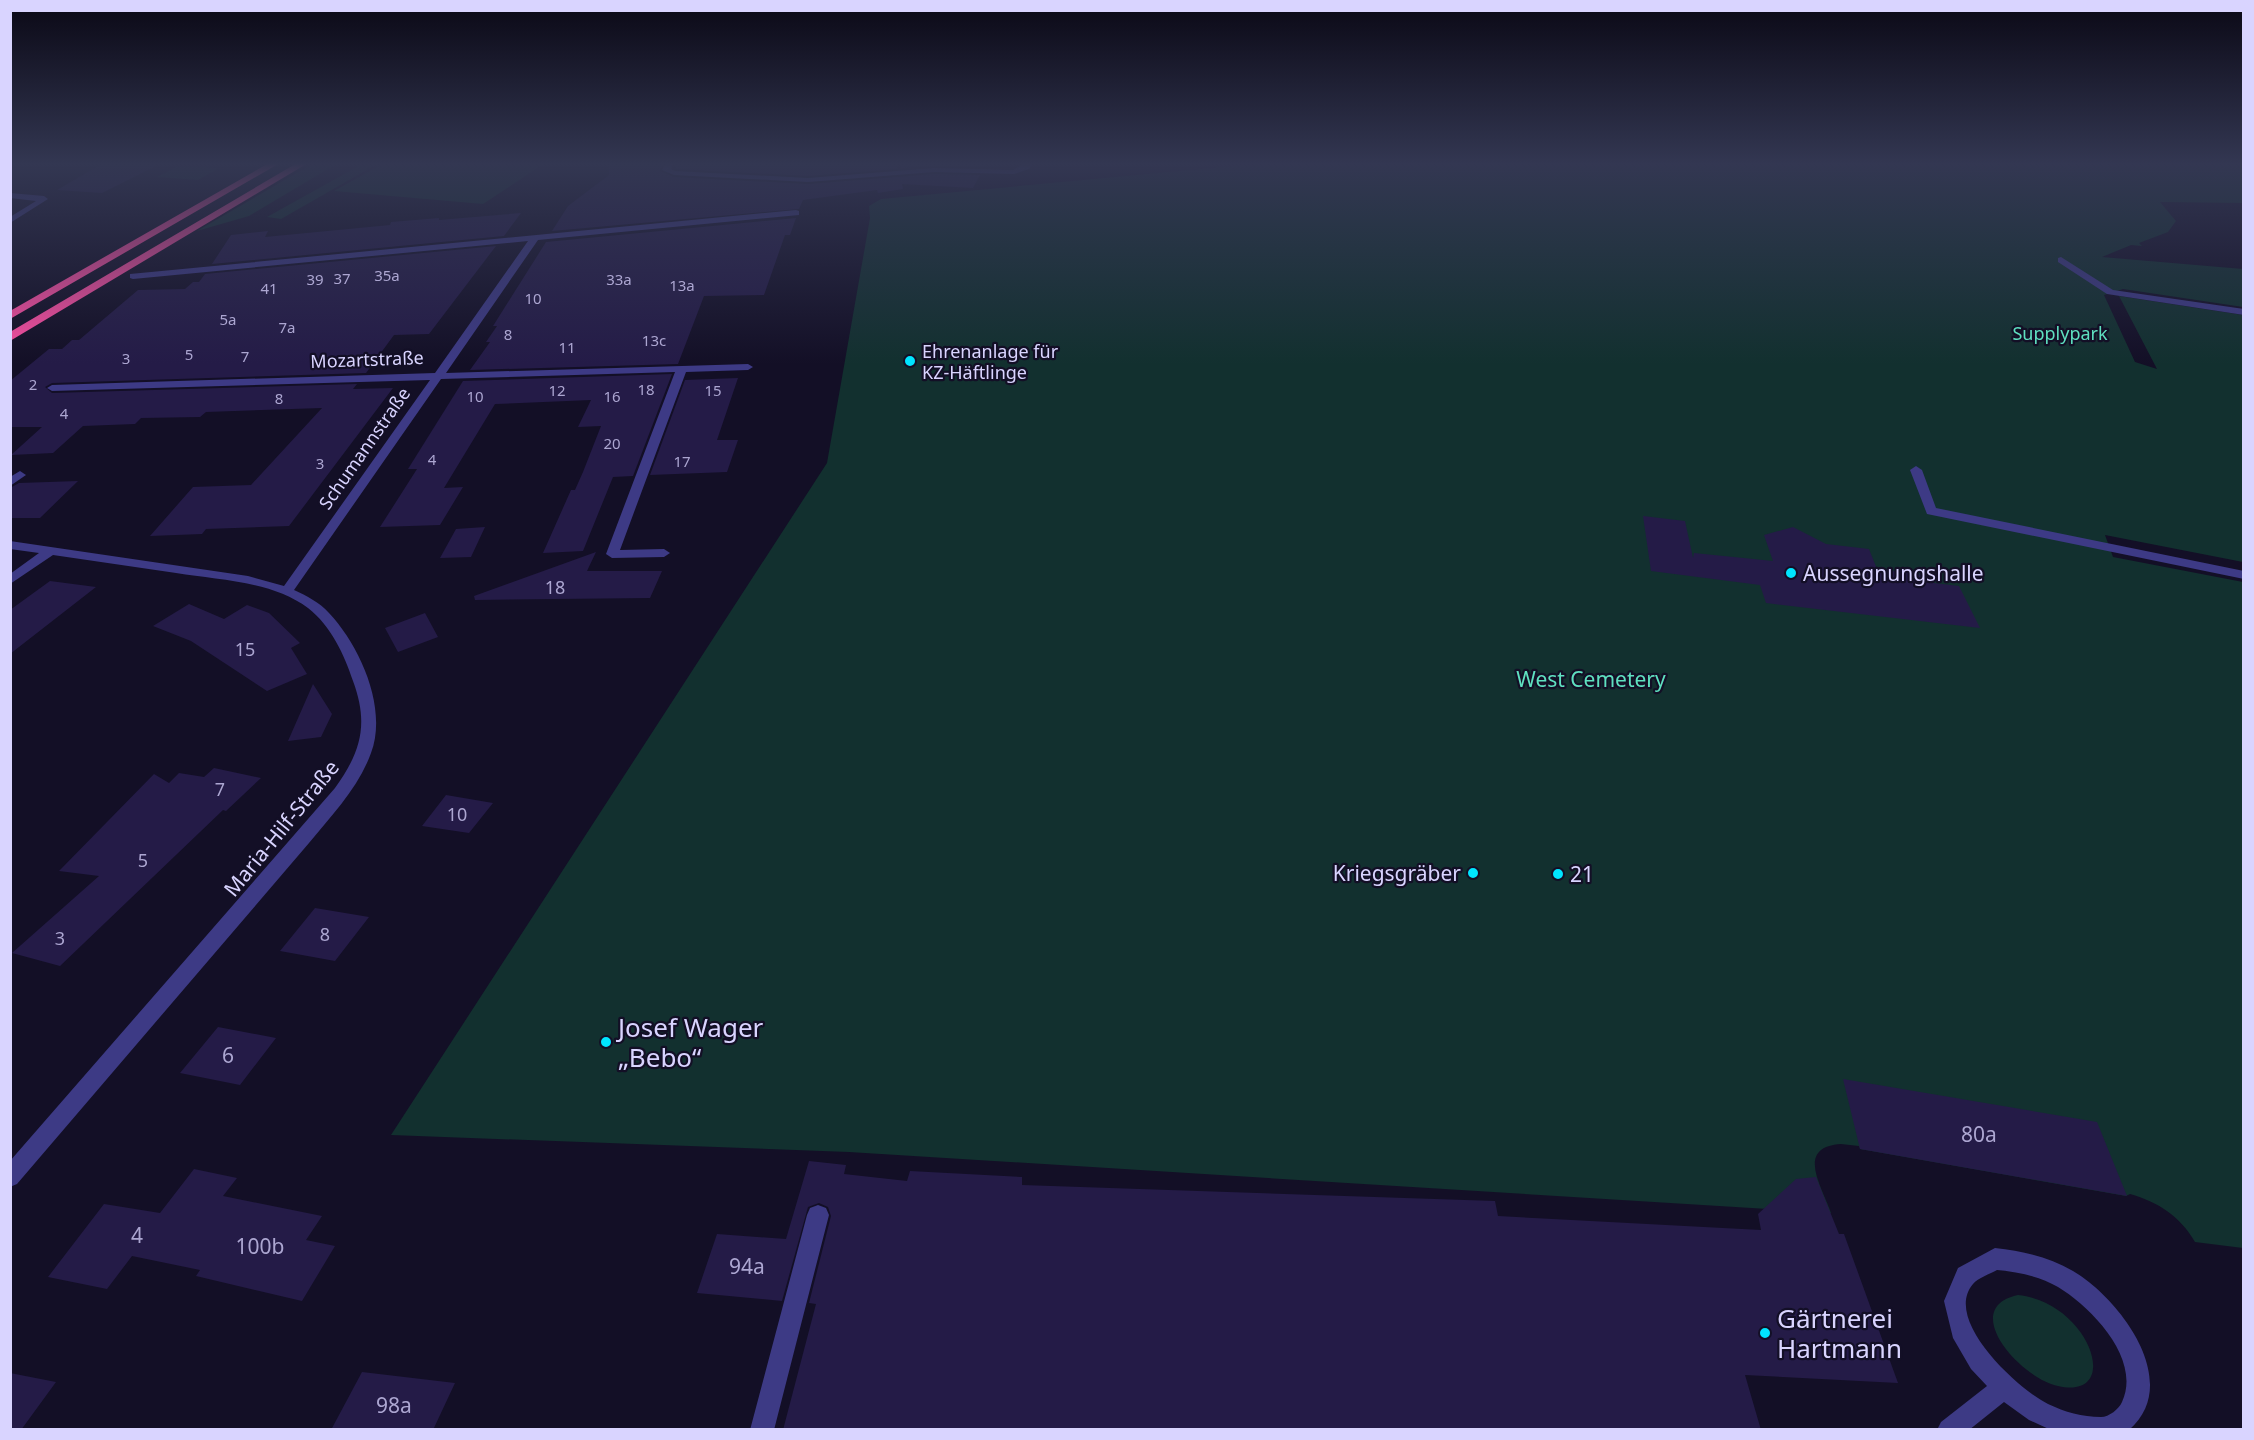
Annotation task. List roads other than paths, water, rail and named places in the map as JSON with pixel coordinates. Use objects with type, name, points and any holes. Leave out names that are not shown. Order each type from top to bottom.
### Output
[{"type":"highway","points":[[10,316],[159,230]]},
{"type":"highway","points":[[10,338],[190,230]]},
{"type":"street","points":[[133,276],[616,230]]},
{"type":"street","name":"Schumannstraße","points":[[287,591],[535,238]]},
{"type":"street","points":[[2061,260],[2110,292],[2244,312]]},
{"type":"street","name":"Mozartstraße","points":[[52,388],[748,367]]},
{"type":"street","points":[[664,553],[612,554],[682,368]]},
{"type":"street","points":[[1916,470],[1931,511],[2244,575]]},
{"type":"street","name":"Maria-Hilf-Straße","points":[[10,546],[249,580],[287,591],[314,605],[336,628],[362,682],[369,737],[359,764],[342,790],[303,839],[10,1177]]},
{"type":"street","points":[[10,580],[51,551]]},
{"type":"street","points":[[762,1430],[818,1215]]},
{"type":"street","points":[[1995,1259],[2018,1260],[2046,1269],[2076,1285],[2101,1307],[2122,1335],[2135,1363],[2139,1389],[2134,1408],[2121,1421],[2103,1429],[2079,1429],[2039,1417],[2001,1390],[1980,1366],[1964,1341],[1956,1317],[1956,1294],[1963,1278],[1976,1265],[1995,1259]]},
{"type":"street","points":[[1949,1430],[2001,1390]]},
{"type":"place","name":"Ehrenanlage für KZ-Häftlinge","points":[[910,361]]},
{"type":"place","name":"Aussegnungshalle","points":[[1791,573]]},
{"type":"place","name":"Kriegsgräber","points":[[1473,873]]},
{"type":"place","name":"21","points":[[1558,874]]},
{"type":"place","name":"Josef Wager „Bebo“","points":[[606,1042]]},
{"type":"place","name":"Gärtnerei Hartmann","points":[[1765,1333]]},
{"type":"park label","name":"Supplypark","points":[[2060,333]]},
{"type":"park label","name":"West Cemetery","points":[[1591,679]]}]
